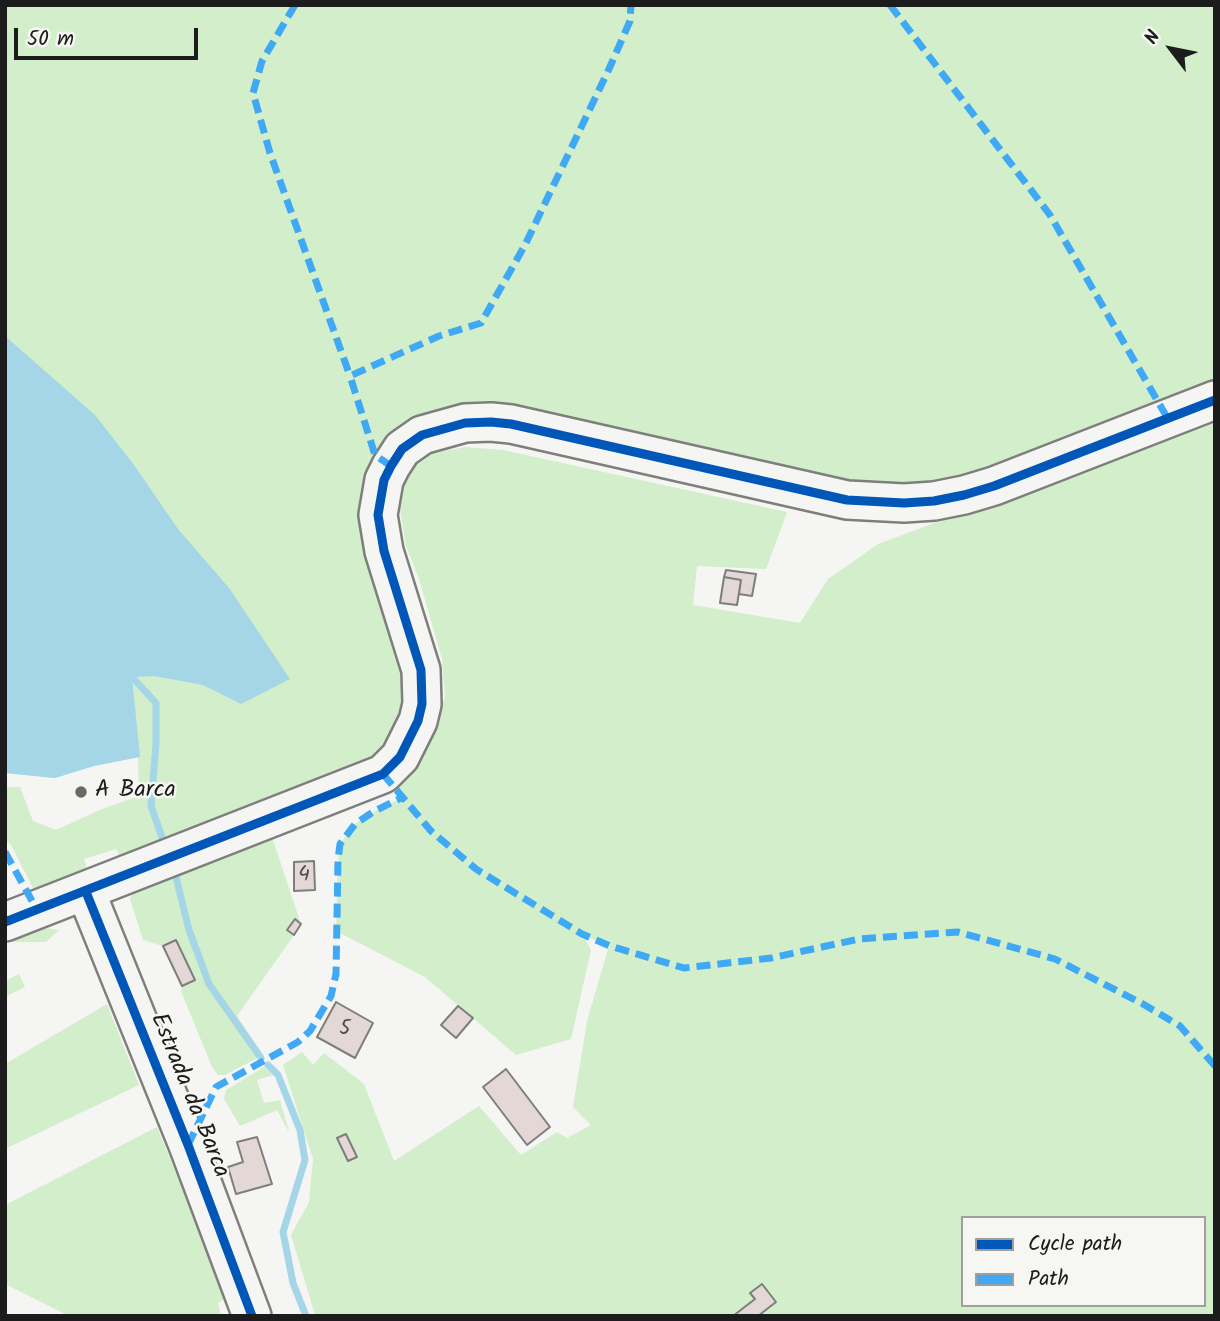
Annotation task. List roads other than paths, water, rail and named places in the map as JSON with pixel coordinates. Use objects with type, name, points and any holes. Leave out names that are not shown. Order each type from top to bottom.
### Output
[{"type":"street","points":[[5,922],[383,774],[400,757],[411,739],[421,712],[421,670],[384,551],[378,515],[384,480],[391,466],[402,449],[422,435],[465,423],[511,424],[847,500],[904,503],[934,501],[994,486],[1215,400]]},
{"type":"street","name":"Estrada da Barca","points":[[86,892],[188,1145],[252,1316]]},
{"type":"water","points":[[5,336],[95,415],[178,529],[229,588],[290,679],[241,704],[203,685],[154,676],[132,677],[140,757],[94,766],[55,778],[5,773]]},
{"type":"waterway","points":[[132,677],[156,703],[151,806],[165,846]]},
{"type":"waterway","points":[[174,869],[189,930],[209,984],[261,1058]]},
{"type":"waterway","points":[[268,1065],[278,1075],[300,1130],[305,1160],[283,1232],[293,1283],[306,1316]]},
{"type":"place","name":"A Barca","points":[[81,792]]}]
